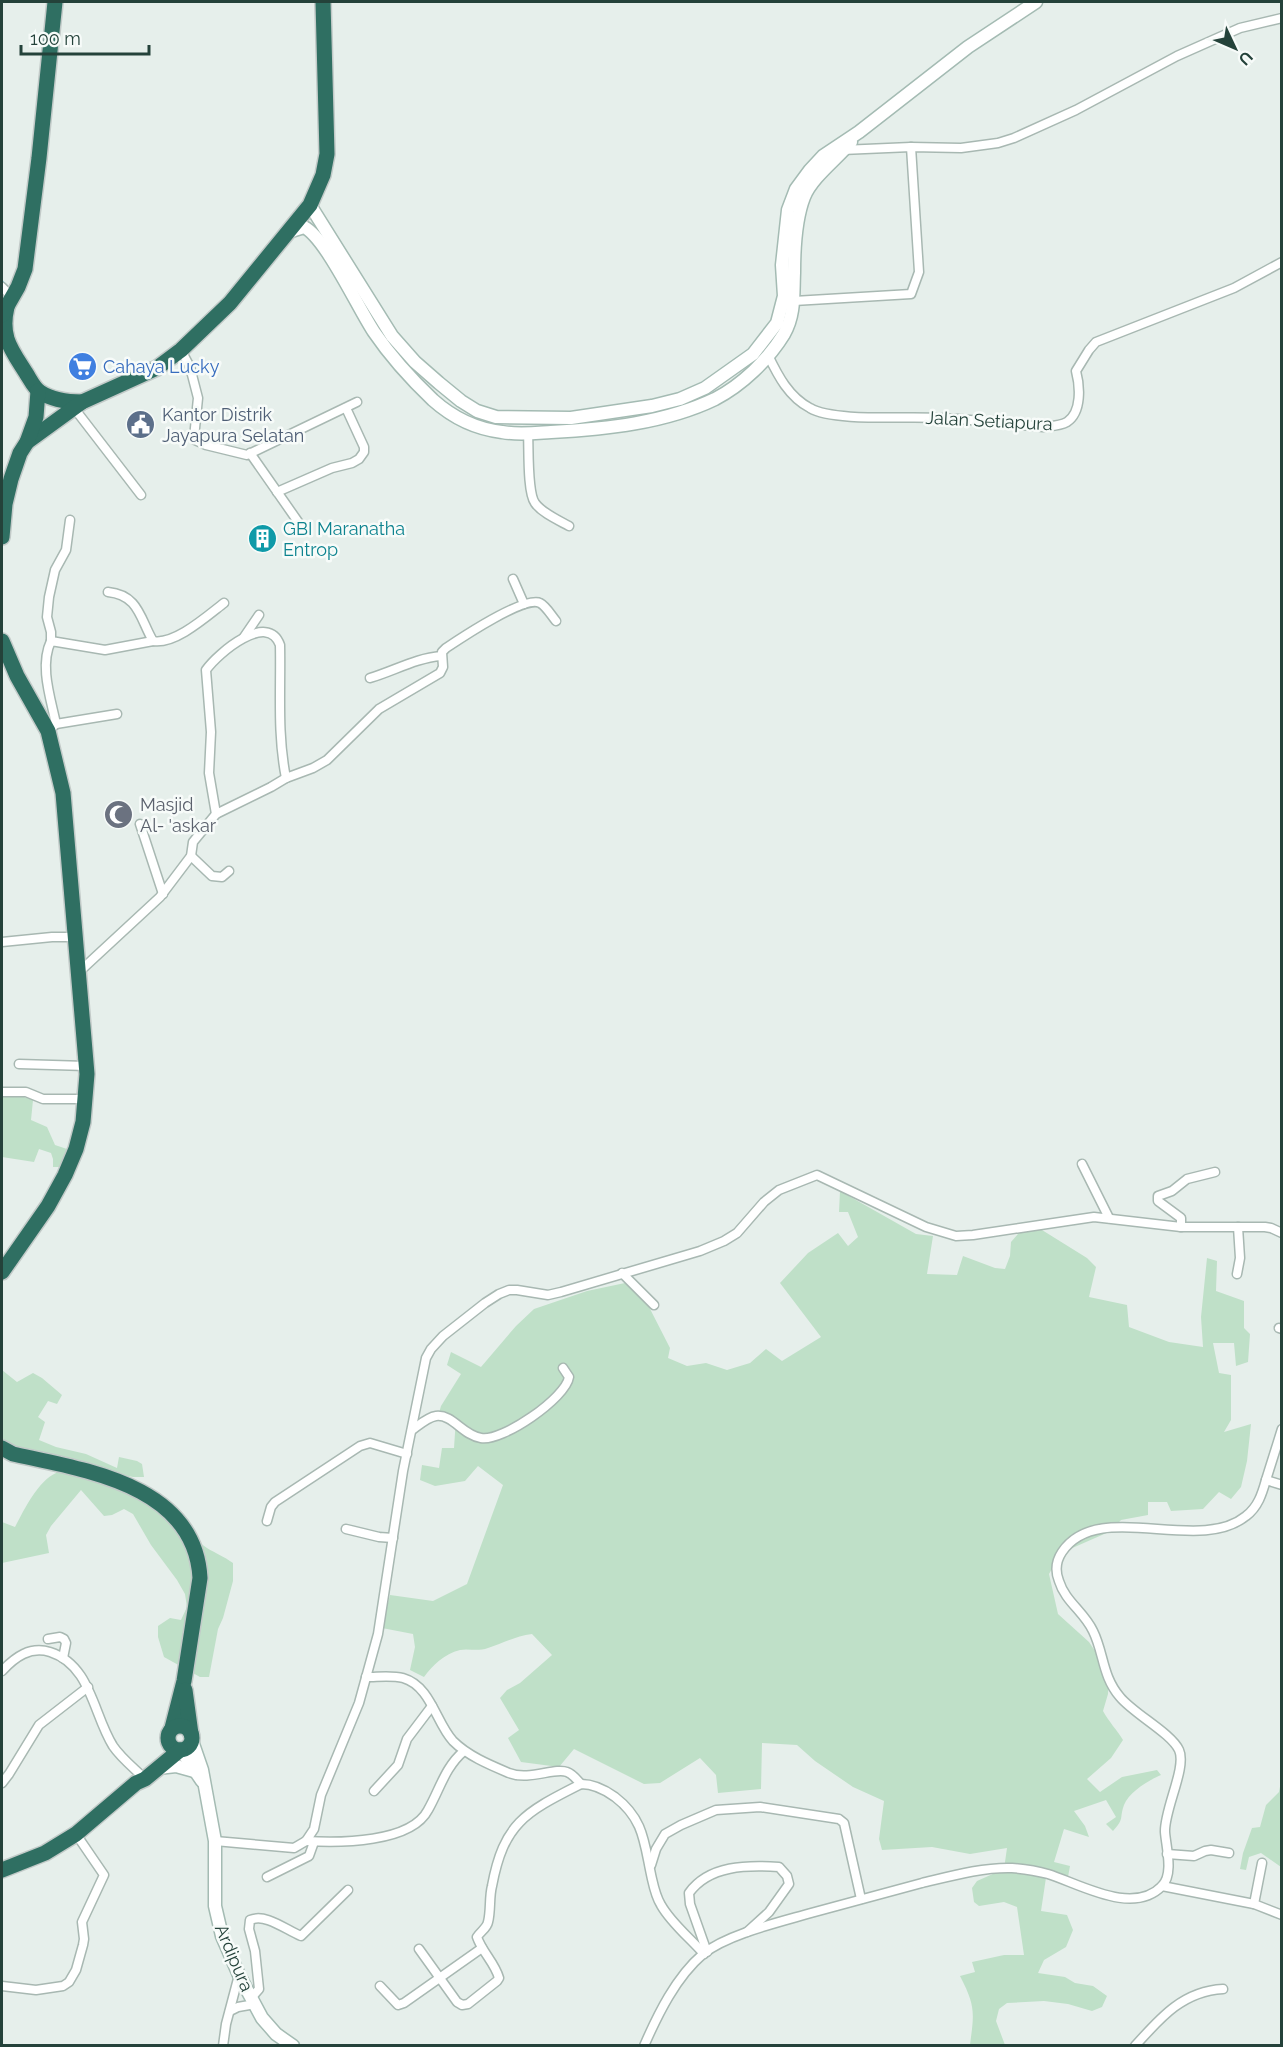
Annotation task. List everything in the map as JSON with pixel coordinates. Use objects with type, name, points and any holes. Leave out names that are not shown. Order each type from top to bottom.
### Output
[{"type":"highway","points":[[55,2],[25,269],[6,302],[4,330],[6,347],[38,391],[78,405]]},
{"type":"highway","points":[[27,442],[78,405],[157,368],[182,350],[230,303],[310,205],[323,175],[327,154],[323,2]]},
{"type":"highway","points":[[2,537],[5,504],[11,479],[36,417],[38,391]]},
{"type":"highway","points":[[2,641],[16,676],[52,728],[63,793],[86,1066],[86,1099],[76,1149],[48,1206],[2,1272]]},
{"type":"highway","points":[[2,1448],[14,1454],[115,1479],[145,1493],[174,1516],[187,1533],[195,1549],[199,1564],[198,1593],[184,1681],[170,1733],[141,1779]]},
{"type":"highway","points":[[184,1681],[186,1744]]},
{"type":"highway","points":[[170,1733],[183,1726],[186,1744]]},
{"type":"highway","points":[[170,1733],[172,1748],[186,1744]]},
{"type":"highway","points":[[2,1870],[45,1852],[76,1834],[186,1744]]},
{"type":"street","points":[[310,205],[392,336],[416,362],[461,401],[477,411],[496,417],[571,418],[652,406],[680,399],[705,388],[733,370],[753,354],[777,323],[784,296],[782,265],[788,210],[796,189],[810,170],[839,150],[968,46],[1036,2]]},
{"type":"street","points":[[288,232],[304,227],[311,231],[339,271],[374,332],[391,356],[411,379],[458,419],[502,432],[528,433],[596,429],[637,423],[690,409],[729,391],[768,355],[783,335],[790,322],[794,302],[798,220],[805,195],[839,150],[911,147],[961,148],[982,146],[1014,138],[1076,110],[1177,56],[1232,32],[1281,18]]},
{"type":"street","points":[[794,302],[911,294],[919,272],[911,147]]},
{"type":"street","name":"Jalan Setiapura","points":[[763,343],[784,386],[811,410],[832,415],[939,418],[1043,427],[1059,425],[1070,420],[1075,410],[1080,385],[1076,371],[1096,342],[1234,288],[1281,262]]},
{"type":"street","points":[[182,350],[190,367],[198,398],[195,440],[206,445],[243,455],[357,402]]},
{"type":"street","points":[[78,405],[141,495]]},
{"type":"street","points":[[277,492],[332,468],[360,459],[364,447],[346,408]]},
{"type":"street","points":[[528,433],[532,498],[542,510],[569,526]]},
{"type":"street","points":[[250,453],[301,526]]},
{"type":"street","points":[[70,520],[66,550],[55,570],[47,616],[51,641],[46,650],[45,662],[52,728],[117,714]]},
{"type":"street","points":[[513,579],[524,604]]},
{"type":"street","points":[[108,592],[121,593],[139,610],[153,641]]},
{"type":"street","points":[[79,972],[150,908],[191,856],[193,842],[216,814],[327,760],[379,709],[440,673],[443,667],[441,656],[446,648],[516,607],[532,601],[541,603],[556,621]]},
{"type":"street","points":[[51,641],[105,650],[167,640],[182,633],[224,603]]},
{"type":"street","points":[[244,638],[259,615]]},
{"type":"street","points":[[216,814],[209,772],[211,732],[206,670],[219,655],[254,633],[266,633],[275,636],[279,641],[279,730],[286,778]]},
{"type":"street","points":[[370,678],[394,671],[420,659],[441,656]]},
{"type":"street","points":[[140,824],[162,894]]},
{"type":"street","points":[[191,856],[212,876],[222,877],[229,871]]},
{"type":"street","points":[[2,942],[76,937]]},
{"type":"street","points":[[19,1064],[86,1066]]},
{"type":"street","points":[[2,1092],[26,1092],[43,1099],[86,1099]]},
{"type":"street","points":[[1082,1164],[1109,1218]]},
{"type":"street","points":[[1181,1227],[1181,1218],[1162,1206],[1158,1201],[1158,1196],[1172,1191],[1187,1179],[1215,1173]]},
{"type":"street","points":[[267,1877],[309,1856],[321,1795],[366,1677],[378,1634],[422,1372],[431,1349],[443,1336],[484,1303],[509,1290],[548,1295],[700,1251],[737,1233],[764,1202],[779,1190],[817,1175],[926,1227],[956,1236],[1094,1217],[1181,1227],[1271,1228],[1281,1233]]},
{"type":"street","points":[[1237,1274],[1240,1258],[1238,1227]]},
{"type":"street","points":[[622,1273],[654,1305]]},
{"type":"street","points":[[412,1430],[436,1415],[453,1421],[468,1434],[482,1439],[493,1438],[540,1411],[563,1391],[568,1384],[569,1377],[563,1368]]},
{"type":"street","points":[[644,2046],[679,1983],[705,1953],[744,1934],[861,1899],[983,1871],[1011,1868],[1044,1873],[1094,1891],[1126,1899],[1144,1897],[1162,1886],[1166,1881],[1165,1827],[1180,1764],[1179,1750],[1169,1738],[1124,1702],[1114,1690],[1093,1632],[1061,1589],[1056,1568],[1058,1558],[1063,1549],[1088,1532],[1111,1528],[1178,1530],[1213,1528],[1237,1522],[1253,1510],[1259,1500],[1281,1429]]},
{"type":"street","points":[[267,1521],[275,1502],[360,1446],[370,1443],[407,1454]]},
{"type":"street","points":[[1266,1480],[1281,1485]]},
{"type":"street","points":[[346,1529],[393,1538]]},
{"type":"street","points":[[48,1639],[64,1639],[66,1643],[63,1658]]},
{"type":"street","points":[[2,1671],[19,1656],[40,1649],[63,1658],[75,1667],[88,1688],[114,1748],[141,1779]]},
{"type":"street","points":[[366,1677],[402,1678],[409,1681],[423,1693],[452,1740],[464,1751],[512,1774],[527,1777],[564,1771],[581,1784]]},
{"type":"street","points":[[2,1783],[39,1725],[88,1688]]},
{"type":"street","points":[[374,1791],[398,1765],[407,1739],[432,1706]]},
{"type":"street","name":"Ardipura","points":[[186,1744],[194,1771],[203,1782]]},
{"type":"street","name":"Ardipura","points":[[186,1744],[202,1770],[215,1841],[216,1918],[222,1936],[239,1975],[271,2029],[293,2046]]},
{"type":"street","points":[[215,1841],[294,1848],[310,1842],[359,1840],[397,1833],[410,1828],[425,1815],[444,1775],[464,1751]]},
{"type":"street","points":[[158,1768],[176,1766],[194,1771]]},
{"type":"street","points":[[419,1949],[457,2002],[462,2005],[468,2004],[493,1985],[499,1978],[477,1935],[488,1923],[491,1888],[505,1839],[514,1827],[532,1811],[581,1784],[589,1784],[598,1787],[629,1809],[639,1824],[656,1895],[661,1906],[705,1953]]},
{"type":"street","points":[[650,1868],[656,1849],[665,1834],[716,1810],[760,1807],[817,1815],[839,1819],[844,1823],[861,1899]]},
{"type":"street","points":[[2,1986],[36,1990],[63,1986],[69,1982],[76,1970],[84,1939],[82,1922],[104,1875],[76,1834]]},
{"type":"street","points":[[1167,1854],[1194,1856],[1210,1850],[1229,1853]]},
{"type":"street","points":[[1254,1904],[1262,1863]]},
{"type":"street","points":[[705,1953],[690,1904],[689,1893],[695,1886],[708,1877],[736,1867],[779,1867],[788,1876],[789,1884],[769,1912],[744,1934]]},
{"type":"street","points":[[1162,1886],[1254,1904],[1281,1915]]},
{"type":"street","points":[[230,2011],[253,2001],[260,1989],[255,1951],[249,1929],[250,1920],[260,1918],[269,1920],[302,1936],[348,1890]]},
{"type":"street","points":[[380,1986],[398,2005],[404,2003],[482,1948]]},
{"type":"street","points":[[225,2044],[239,1975]]},
{"type":"street","points":[[1135,2046],[1181,2001],[1195,1993],[1223,1989]]},
{"type":"green space","points":[[15,1094],[33,1100],[31,1120],[47,1127],[55,1145],[73,1151],[66,1167],[53,1167],[51,1153],[39,1149],[34,1162],[2,1157],[2,1097]]},
{"type":"green space","points":[[840,1191],[916,1234],[933,1236],[927,1274],[957,1275],[963,1256],[995,1268],[1005,1269],[1010,1256],[1011,1242],[1024,1227],[1042,1230],[1087,1258],[1096,1267],[1089,1297],[1127,1305],[1129,1327],[1169,1342],[1203,1347],[1201,1317],[1207,1258],[1217,1261],[1216,1291],[1244,1301],[1244,1328],[1250,1334],[1248,1362],[1236,1366],[1234,1343],[1213,1343],[1219,1373],[1231,1375],[1231,1420],[1224,1432],[1251,1424],[1247,1461],[1241,1487],[1231,1499],[1219,1492],[1203,1509],[1171,1511],[1167,1502],[1148,1502],[1148,1515],[1121,1520],[1111,1531],[1061,1553],[1049,1574],[1058,1614],[1089,1642],[1109,1672],[1108,1694],[1103,1711],[1123,1740],[1111,1758],[1087,1779],[1100,1792],[1122,1777],[1157,1770],[1161,1775],[1145,1783],[1130,1796],[1124,1805],[1120,1821],[1113,1831],[1106,1824],[1116,1817],[1106,1800],[1074,1811],[1085,1826],[1089,1837],[1064,1829],[1054,1862],[1070,1866],[1068,1877],[1047,1871],[1041,1911],[1067,1915],[1073,1930],[1066,1947],[1044,1960],[1038,1973],[1065,1977],[1075,1983],[1093,1986],[1107,1996],[1102,2007],[1092,2011],[1068,2004],[1044,2001],[1007,2003],[999,2009],[996,2021],[1005,2045],[970,2045],[971,2003],[960,1976],[975,1972],[972,1962],[1004,1955],[1024,1955],[1017,1907],[1004,1902],[979,1906],[974,1902],[972,1888],[977,1881],[1004,1869],[1007,1848],[970,1854],[932,1847],[882,1850],[879,1839],[884,1801],[853,1787],[815,1761],[797,1745],[762,1743],[761,1789],[718,1793],[716,1775],[700,1758],[660,1783],[644,1784],[574,1749],[559,1767],[521,1762],[508,1738],[519,1730],[500,1698],[552,1655],[532,1634],[484,1649],[454,1652],[439,1660],[424,1677],[410,1670],[415,1647],[413,1634],[382,1628],[390,1595],[433,1601],[467,1584],[503,1485],[478,1466],[465,1481],[435,1486],[420,1480],[422,1465],[439,1468],[442,1448],[454,1448],[456,1418],[439,1413],[461,1374],[447,1365],[451,1352],[481,1367],[516,1326],[534,1309],[587,1291],[625,1283],[647,1303],[670,1348],[668,1358],[687,1366],[706,1363],[727,1370],[750,1363],[766,1349],[782,1361],[821,1337],[780,1283],[808,1253],[838,1233],[848,1246],[858,1237],[848,1212],[839,1212]]},
{"type":"green space","points":[[2,1370],[17,1382],[33,1373],[62,1395],[57,1404],[48,1401],[38,1417],[45,1422],[39,1440],[56,1447],[86,1454],[117,1468],[119,1457],[142,1464],[144,1477],[114,1473],[190,1525],[202,1544],[233,1563],[233,1581],[218,1629],[209,1677],[200,1677],[164,1657],[158,1637],[158,1626],[170,1618],[181,1620],[187,1607],[185,1594],[151,1545],[133,1514],[124,1509],[104,1516],[81,1490],[46,1535],[49,1553],[2,1563],[2,1522],[15,1527],[37,1489],[56,1473],[57,1463],[2,1446]]},
{"type":"green space","points":[[1281,1781],[1281,1867],[1261,1853],[1249,1857],[1246,1870],[1240,1869],[1252,1828],[1260,1827],[1266,1805],[1279,1792]]},
{"type":"waterway","points":[[2,281],[7,286]]},
{"type":"place","name":"Cahaya Lucky","points":[[82,367]]},
{"type":"place","name":"Kantor Distrik Jayapura Selatan","points":[[141,425]]},
{"type":"place","name":"GBI Maranatha Entrop","points":[[262,539]]},
{"type":"place","name":"Masjid Al- 'askar","points":[[119,815]]}]
